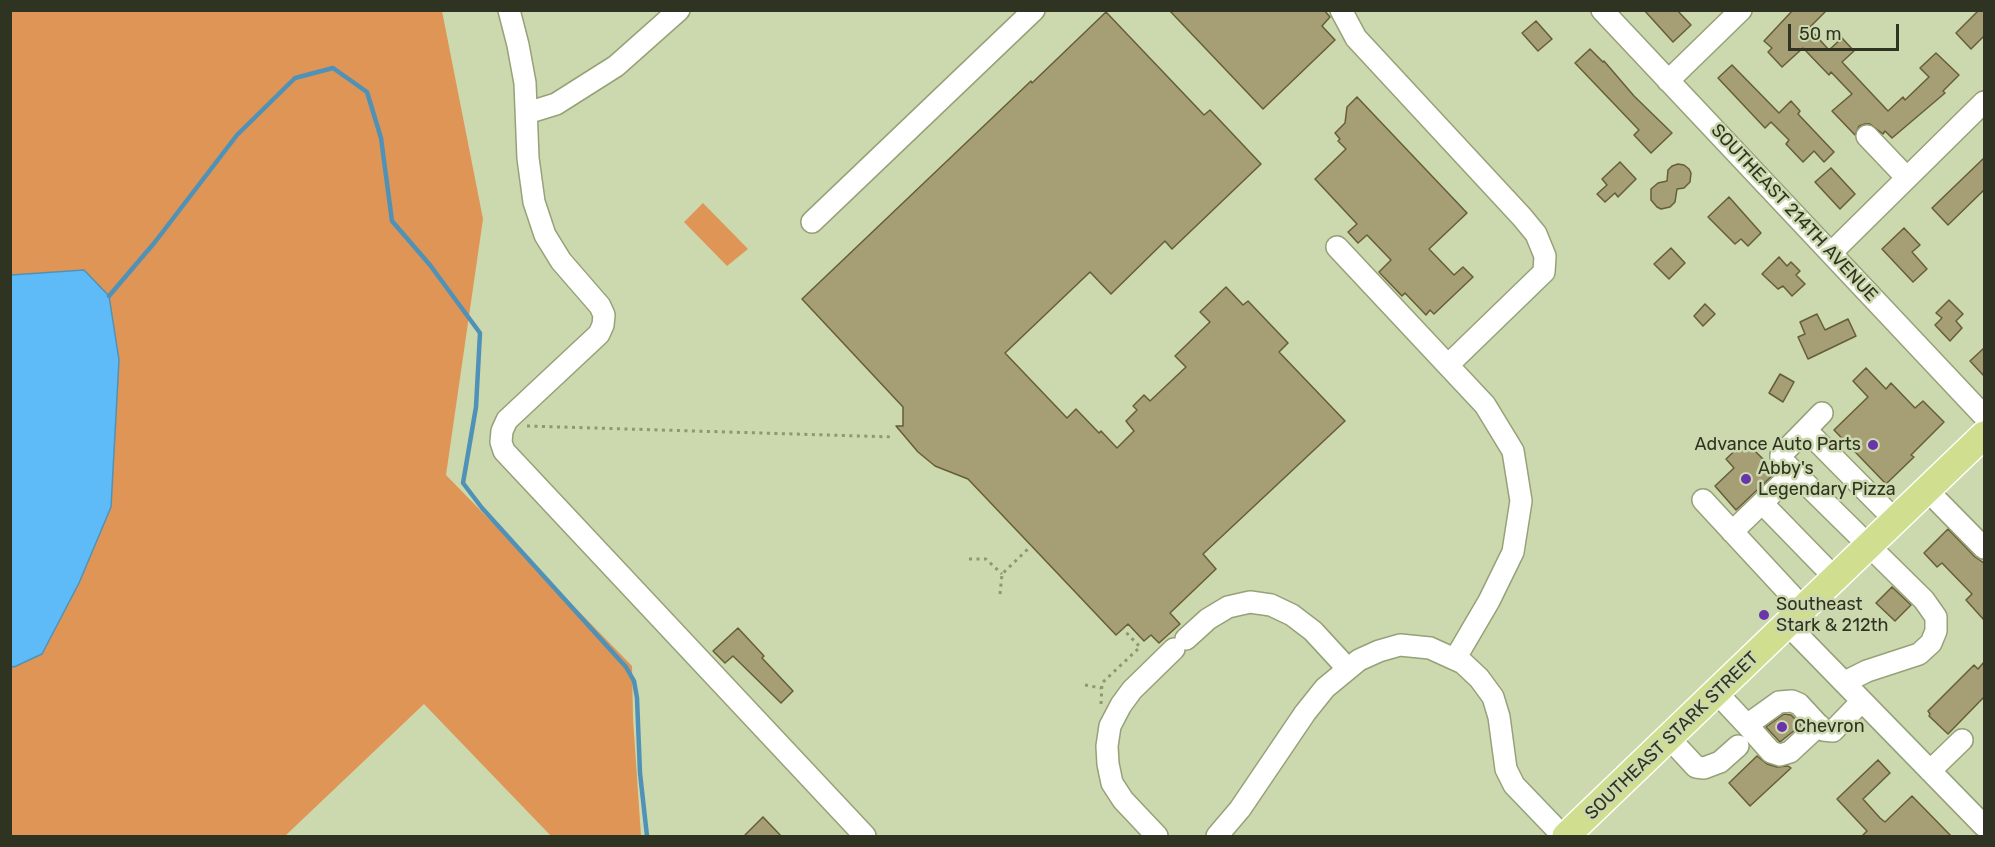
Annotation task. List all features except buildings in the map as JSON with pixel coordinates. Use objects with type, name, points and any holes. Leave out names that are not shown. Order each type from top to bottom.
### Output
[{"type":"main road","name":"SOUTHEAST STARK STREET","points":[[1564,837],[1984,435]]},
{"type":"street","points":[[527,113],[556,104],[616,66],[679,10]]},
{"type":"street","points":[[812,222],[1034,10]]},
{"type":"street","points":[[1341,10],[1356,38],[1522,217],[1536,234],[1545,256],[1544,272],[1448,365]]},
{"type":"street","name":"SOUTHEAST 214TH AVENUE","points":[[1602,10],[1984,416]]},
{"type":"street","points":[[1668,81],[1741,10]]},
{"type":"street","points":[[516,15],[534,202],[545,235],[561,261],[600,306],[604,315],[599,334],[507,420],[502,431],[501,442],[504,451],[865,837]]},
{"type":"street","points":[[1831,253],[1984,102]]},
{"type":"street","points":[[1867,136],[1908,178]]},
{"type":"street","points":[[1337,247],[1485,405],[1513,451],[1521,501],[1514,552],[1455,659]]},
{"type":"street","points":[[1822,413],[1781,456],[1781,459],[1924,600],[1936,616],[1936,632],[1930,643],[1919,654],[1867,671],[1845,682]]},
{"type":"street","points":[[1806,430],[1896,520]]},
{"type":"street","points":[[1732,532],[1794,472]]},
{"type":"street","points":[[1927,490],[1984,548]]},
{"type":"street","points":[[1703,500],[1732,532],[1845,682],[1984,826]]},
{"type":"street","points":[[1762,503],[1836,579]]},
{"type":"street","points":[[1152,832],[1123,800],[1112,783],[1107,746],[1110,726],[1132,690],[1208,619],[1228,607],[1250,602],[1271,605],[1292,615],[1313,631],[1348,669]]},
{"type":"street","points":[[1217,837],[1240,809],[1305,713],[1325,688],[1359,660],[1400,645],[1430,648],[1463,663],[1479,678],[1493,697],[1502,732],[1502,750],[1506,769],[1514,785],[1564,837]]},
{"type":"street","points":[[1717,693],[1772,752],[1780,755],[1790,752],[1819,725]]},
{"type":"street","points":[[1747,725],[1779,702],[1792,701],[1799,704],[1823,730],[1833,731],[1862,701]]},
{"type":"street","points":[[1669,738],[1695,767],[1704,768],[1720,762],[1738,746]]},
{"type":"street","points":[[1930,771],[1962,740]]},
{"type":"path","points":[[507,420],[518,425],[894,437]]},
{"type":"path","points":[[1000,594],[1002,574],[1031,546]]},
{"type":"path","points":[[969,560],[986,559],[1002,574]]},
{"type":"path","points":[[1101,709],[1102,683],[1140,648],[1123,629]]},
{"type":"path","points":[[1085,685],[1101,688]]},
{"type":"shaded area","points":[[11,11],[442,11],[483,219],[446,475],[632,666],[633,719],[641,836],[551,836],[424,704],[285,836],[11,836],[11,666],[14,667],[79,583],[111,507],[119,360],[85,270],[11,275]]},
{"type":"shaded area","points":[[703,203],[748,249],[727,266],[684,222]]},
{"type":"water","points":[[84,270],[109,296],[119,360],[111,507],[79,583],[42,654],[14,667],[10,666],[11,275]]},
{"type":"waterway","points":[[109,296],[155,242],[237,135],[295,78],[333,68],[367,92],[381,138],[392,221],[430,265],[480,333],[476,407],[463,483],[482,508],[626,667],[634,681],[647,836]]},
{"type":"place","name":"Advance Auto Parts","points":[[1873,445]]},
{"type":"place","name":"Abby's Legendary Pizza","points":[[1746,479]]},
{"type":"place","name":"Southeast Stark & 212th","points":[[1764,615]]},
{"type":"place","name":"Chevron","points":[[1782,727]]}]
